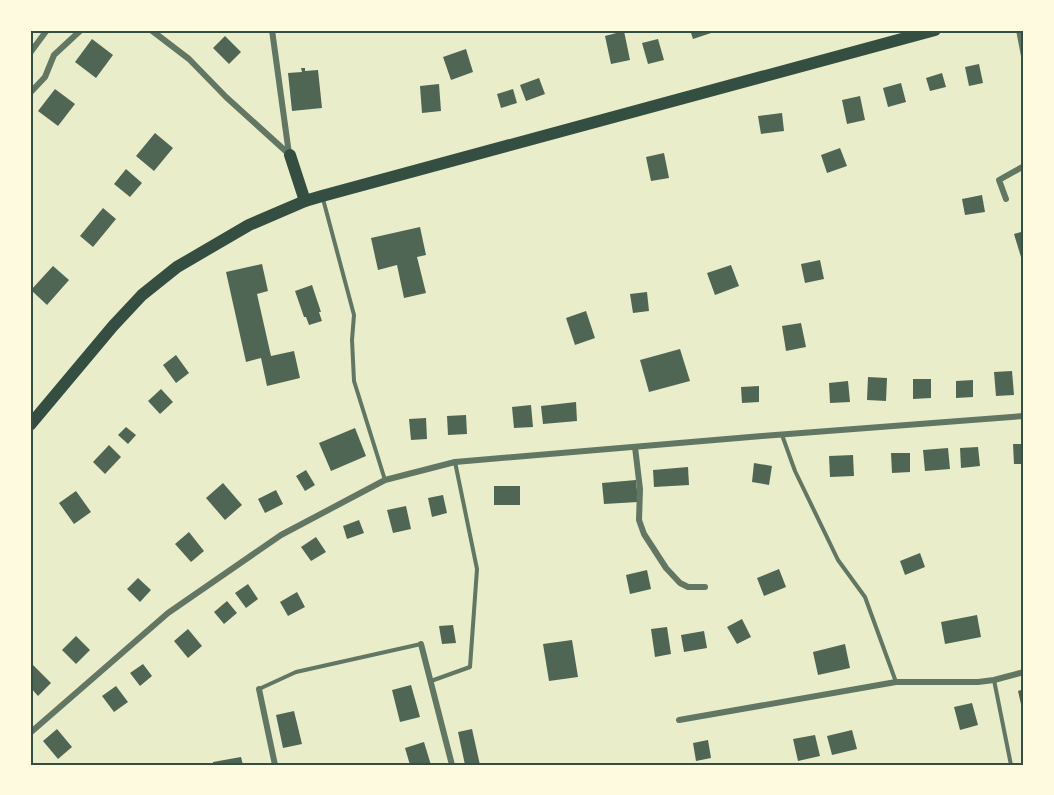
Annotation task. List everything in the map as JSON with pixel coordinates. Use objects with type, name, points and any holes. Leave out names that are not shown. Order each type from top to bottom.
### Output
[{"type":"highway","points":[[30,425],[113,326],[142,296],[177,267],[249,225],[322,196],[935,30]]},
{"type":"highway","points":[[290,155],[305,201]]},
{"type":"street","points":[[30,53],[46,30]]},
{"type":"street","points":[[30,93],[45,77],[54,56],[81,30]]},
{"type":"street","points":[[151,30],[189,59],[290,155]]},
{"type":"street","points":[[272,30],[290,155]]},
{"type":"street","points":[[1019,30],[1024,56]]},
{"type":"street","points":[[1006,199],[999,180],[1024,166]]},
{"type":"street","points":[[30,733],[168,613],[281,535],[385,480],[454,462],[1024,416]]},
{"type":"street","points":[[635,447],[640,489],[639,520],[644,534],[666,568],[680,583],[688,587],[705,587]]},
{"type":"street","points":[[421,644],[452,765]]},
{"type":"street","points":[[679,720],[896,682],[978,682],[1024,672]]},
{"type":"street","points":[[259,689],[275,765]]},
{"type":"lane","points":[[322,196],[354,315],[352,340],[354,381],[385,480]]},
{"type":"lane","points":[[782,435],[795,471],[838,560],[865,597],[896,682]]},
{"type":"lane","points":[[431,681],[470,667],[477,569],[454,462]]},
{"type":"lane","points":[[259,689],[296,672],[421,644]]},
{"type":"lane","points":[[994,680],[1011,765]]},
{"type":"building","points":[[690,30],[720,30],[693,39]]},
{"type":"building","points":[[624,31],[630,60],[611,64],[605,36]]},
{"type":"building","points":[[225,36],[241,52],[229,64],[213,48]]},
{"type":"building","points":[[92,39],[113,55],[96,78],[75,62]]},
{"type":"building","points":[[658,39],[664,60],[648,64],[642,43]]},
{"type":"building","points":[[466,49],[473,72],[451,80],[443,57]]},
{"type":"building","points":[[979,64],[983,83],[969,86],[965,67]]},
{"type":"building","points":[[301,68],[305,68],[305,71],[318,70],[322,108],[292,111],[288,73],[302,72]]},
{"type":"building","points":[[942,73],[946,87],[930,91],[926,78]]},
{"type":"building","points":[[539,78],[545,94],[526,101],[520,85]]},
{"type":"building","points":[[901,83],[906,102],[888,107],[883,88]]},
{"type":"building","points":[[439,84],[441,111],[422,113],[420,86]]},
{"type":"building","points":[[55,89],[75,104],[58,126],[38,111]]},
{"type":"building","points":[[513,89],[517,103],[501,108],[497,94]]},
{"type":"building","points":[[860,96],[865,120],[847,124],[842,100]]},
{"type":"building","points":[[782,113],[784,131],[761,134],[758,116]]},
{"type":"building","points":[[155,133],[173,148],[154,171],[136,156]]},
{"type":"building","points":[[840,148],[847,166],[827,173],[821,155]]},
{"type":"building","points":[[664,153],[669,178],[651,181],[646,157]]},
{"type":"building","points":[[126,169],[142,183],[130,197],[114,184]]},
{"type":"building","points":[[982,195],[985,212],[965,215],[962,199]]},
{"type":"building","points":[[103,208],[116,219],[93,247],[80,236]]},
{"type":"building","points":[[420,227],[426,255],[417,257],[426,293],[404,298],[397,265],[378,270],[371,238]]},
{"type":"building","points":[[1024,231],[1024,256],[1021,257],[1014,234]]},
{"type":"building","points":[[820,260],[824,279],[805,283],[801,264]]},
{"type":"building","points":[[262,264],[268,291],[257,294],[271,356],[294,351],[300,378],[267,386],[261,358],[246,362],[226,272]]},
{"type":"building","points":[[731,265],[739,286],[715,295],[707,273]]},
{"type":"building","points":[[53,266],[69,280],[47,305],[31,290]]},
{"type":"building","points":[[312,285],[322,321],[309,325],[295,291]]},
{"type":"building","points":[[647,292],[649,311],[633,313],[630,294]]},
{"type":"building","points":[[586,311],[595,338],[575,345],[566,318]]},
{"type":"building","points":[[801,323],[806,347],[786,351],[782,326]]},
{"type":"building","points":[[680,349],[690,381],[649,392],[640,360]]},
{"type":"building","points":[[176,355],[189,373],[176,383],[163,365]]},
{"type":"building","points":[[1012,371],[1014,395],[996,396],[994,372]]},
{"type":"building","points":[[868,377],[887,378],[886,401],[867,400]]},
{"type":"building","points":[[913,379],[931,379],[931,398],[913,399]]},
{"type":"building","points":[[973,380],[973,397],[956,398],[956,381]]},
{"type":"building","points":[[848,381],[850,402],[830,403],[829,383]]},
{"type":"building","points":[[759,386],[759,402],[742,403],[741,387]]},
{"type":"building","points":[[161,389],[173,402],[160,414],[148,401]]},
{"type":"building","points":[[576,402],[577,421],[543,424],[541,406]]},
{"type":"building","points":[[531,405],[533,427],[514,428],[512,407]]},
{"type":"building","points":[[466,415],[467,434],[448,435],[447,416]]},
{"type":"building","points":[[426,418],[427,439],[411,440],[409,419]]},
{"type":"building","points":[[126,427],[136,435],[128,444],[118,435]]},
{"type":"building","points":[[355,428],[366,456],[331,471],[319,443]]},
{"type":"building","points":[[1013,444],[1024,444],[1024,464],[1014,464]]},
{"type":"building","points":[[109,445],[121,457],[105,474],[93,462]]},
{"type":"building","points":[[978,447],[980,466],[961,468],[960,448]]},
{"type":"building","points":[[948,448],[950,469],[925,471],[923,450]]},
{"type":"building","points":[[891,453],[910,453],[910,472],[892,473]]},
{"type":"building","points":[[853,455],[854,476],[830,477],[829,456]]},
{"type":"building","points":[[754,463],[772,466],[769,485],[752,482]]},
{"type":"building","points":[[688,467],[689,485],[654,487],[653,470]]},
{"type":"building","points":[[306,470],[315,485],[305,491],[296,476]]},
{"type":"building","points":[[636,480],[638,502],[604,504],[602,483]]},
{"type":"building","points":[[223,483],[242,505],[225,520],[206,498]]},
{"type":"building","points":[[494,486],[520,486],[520,505],[494,505]]},
{"type":"building","points":[[276,490],[283,504],[265,513],[258,499]]},
{"type":"building","points":[[76,491],[91,512],[74,524],[59,503]]},
{"type":"building","points":[[443,495],[447,513],[432,517],[428,498]]},
{"type":"building","points":[[406,506],[411,529],[393,533],[387,510]]},
{"type":"building","points":[[359,520],[364,533],[347,539],[343,526]]},
{"type":"building","points":[[189,532],[204,551],[191,562],[175,544]]},
{"type":"building","points":[[316,537],[326,552],[311,561],[301,547]]},
{"type":"building","points":[[920,553],[925,567],[905,575],[900,561]]},
{"type":"building","points":[[779,569],[786,587],[764,596],[757,578]]},
{"type":"building","points":[[647,570],[651,589],[630,594],[626,575]]},
{"type":"building","points":[[138,578],[151,590],[140,602],[127,589]]},
{"type":"building","points":[[248,584],[258,599],[246,608],[235,593]]},
{"type":"building","points":[[297,592],[305,607],[288,616],[280,602]]},
{"type":"building","points":[[227,601],[237,613],[224,624],[214,612]]},
{"type":"building","points":[[977,615],[981,637],[945,644],[941,622]]},
{"type":"building","points":[[742,619],[751,637],[737,644],[727,627]]},
{"type":"building","points":[[453,625],[456,643],[442,644],[439,626]]},
{"type":"building","points":[[667,627],[671,654],[655,657],[651,629]]},
{"type":"building","points":[[188,629],[202,646],[188,658],[174,641]]},
{"type":"building","points":[[704,631],[707,648],[684,652],[681,635]]},
{"type":"building","points":[[76,636],[90,650],[76,664],[62,650]]},
{"type":"building","points":[[572,640],[578,677],[549,681],[543,644]]},
{"type":"building","points":[[845,644],[850,668],[818,675],[813,652]]},
{"type":"building","points":[[143,664],[152,676],[140,686],[130,673]]},
{"type":"building","points":[[33,665],[51,683],[38,696],[30,687],[30,669]]},
{"type":"building","points":[[411,685],[420,717],[400,722],[392,690]]},
{"type":"building","points":[[116,686],[128,702],[114,712],[102,696]]},
{"type":"building","points":[[1024,689],[1024,713],[1023,713],[1018,691]]},
{"type":"building","points":[[972,703],[978,725],[960,730],[954,707]]},
{"type":"building","points":[[294,711],[302,744],[283,748],[276,715]]},
{"type":"building","points":[[57,729],[72,747],[58,759],[43,741]]},
{"type":"building","points":[[472,729],[480,765],[465,765],[458,732]]},
{"type":"building","points":[[852,730],[857,749],[832,755],[827,736]]},
{"type":"building","points":[[815,735],[820,756],[798,761],[793,739]]},
{"type":"building","points":[[708,740],[711,758],[696,761],[693,743]]},
{"type":"building","points":[[424,742],[431,765],[410,765],[405,748]]},
{"type":"building","points":[[241,757],[243,765],[213,765],[213,762]]}]
